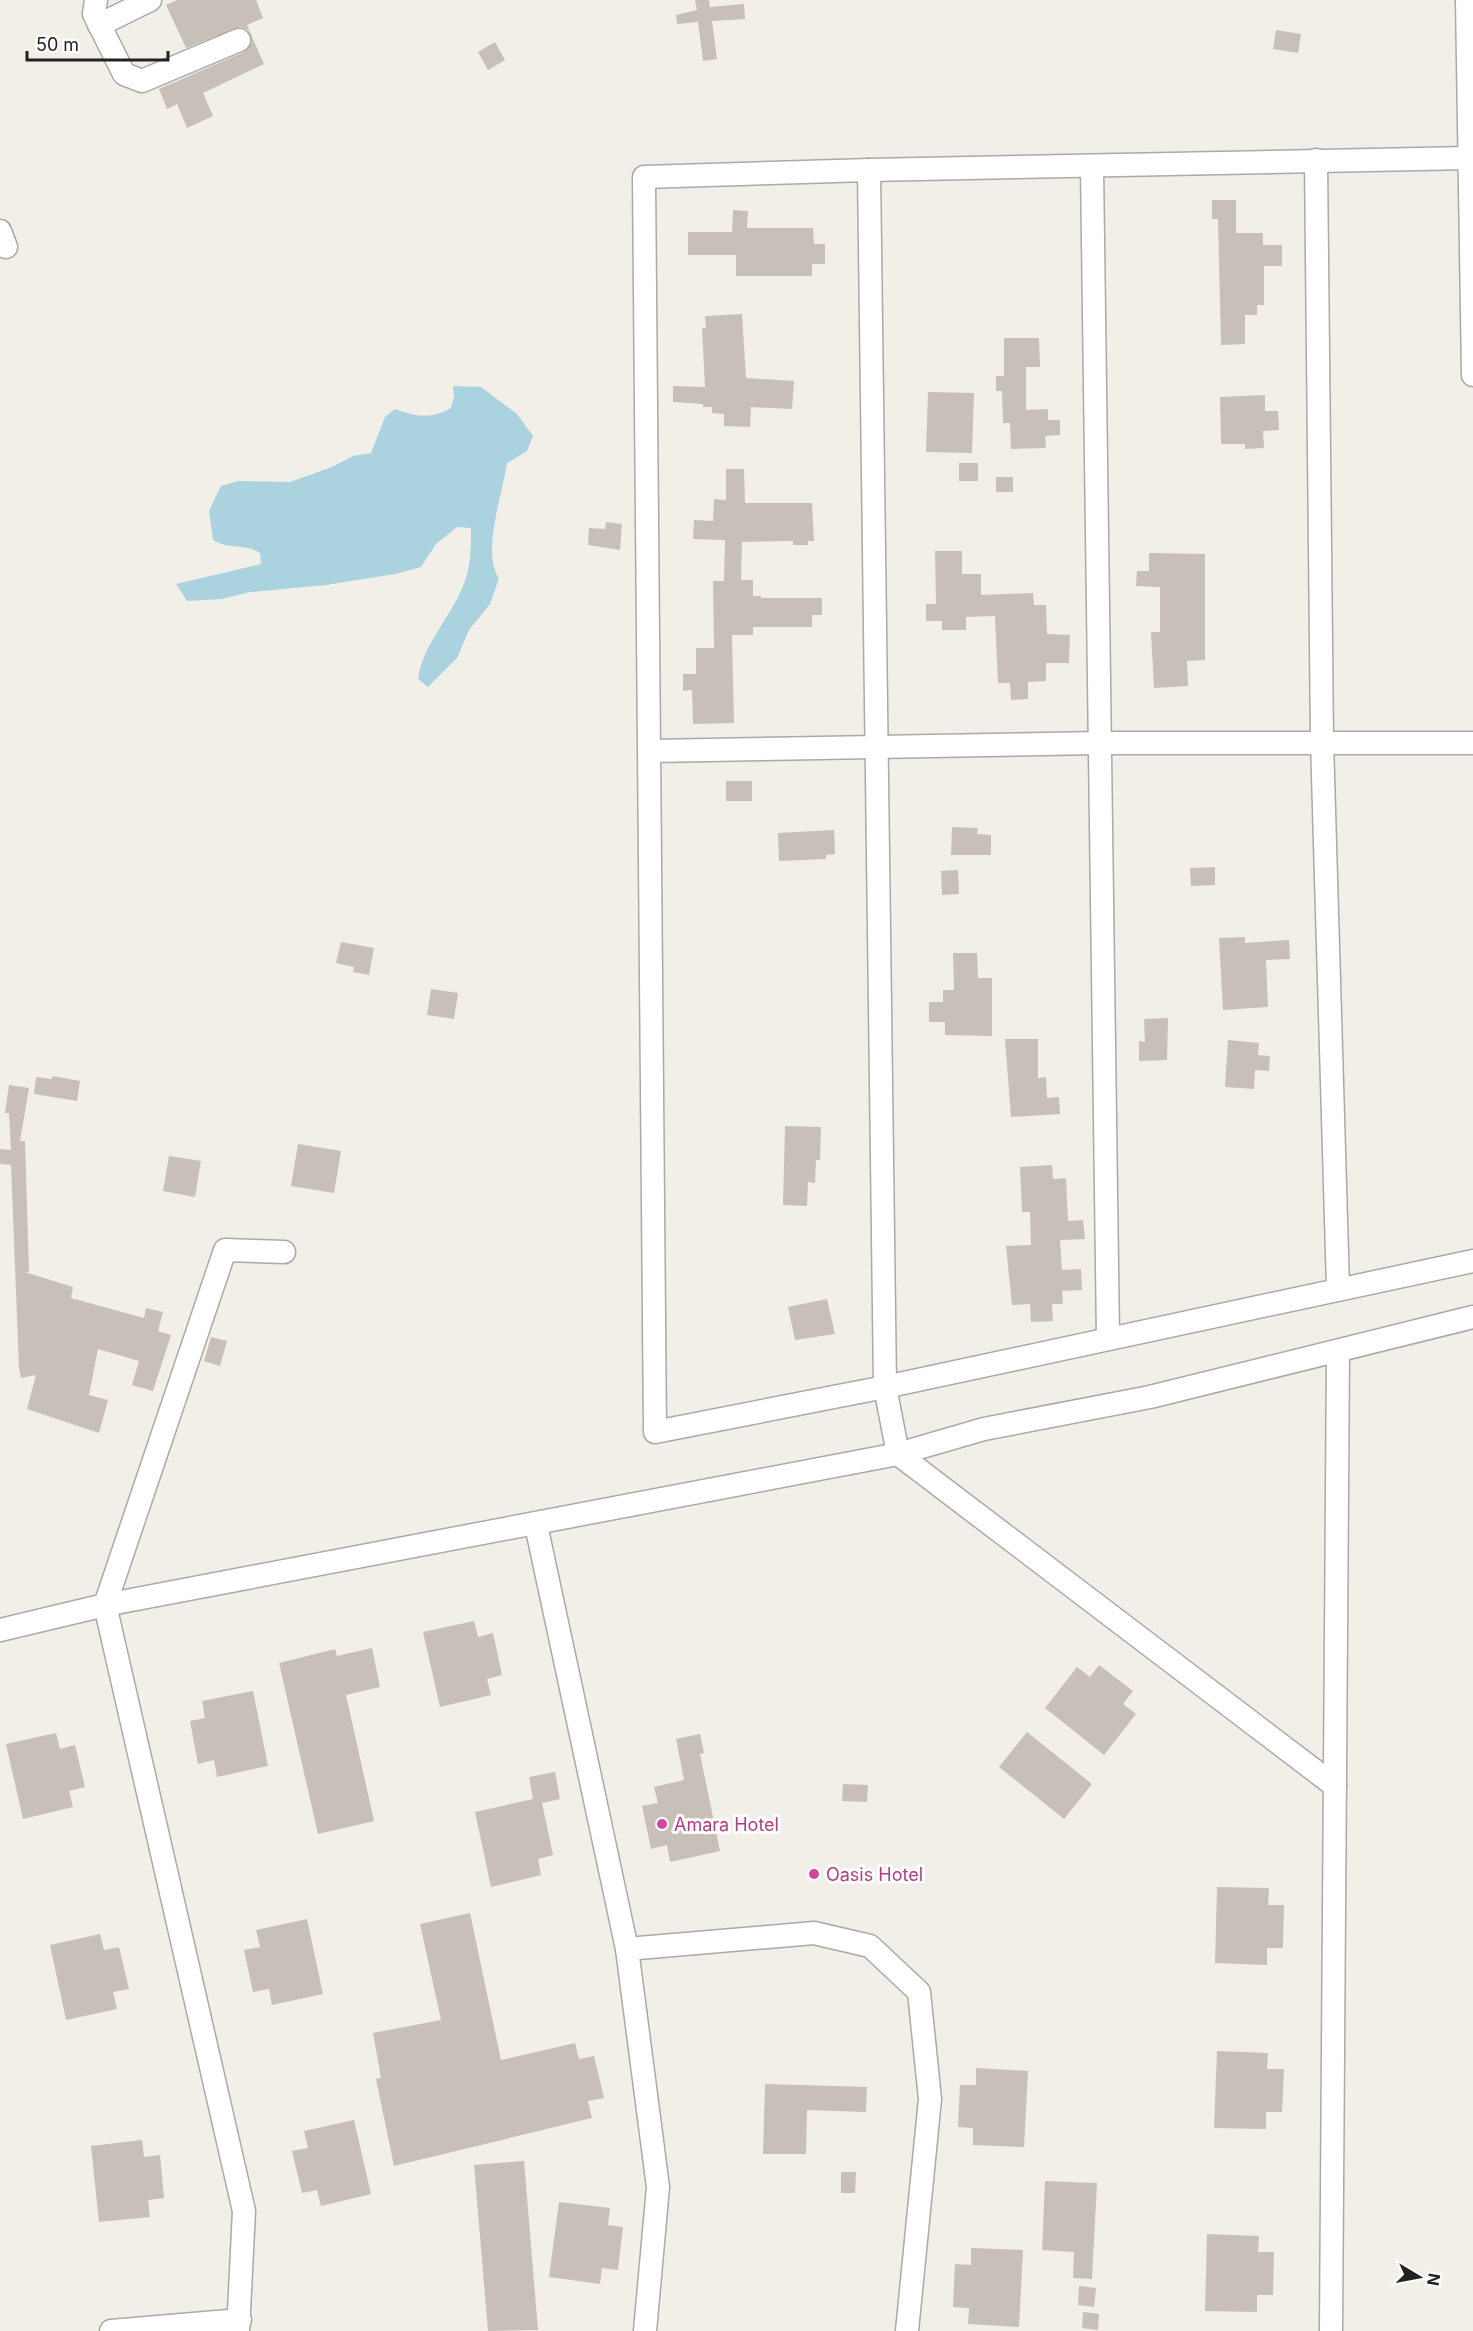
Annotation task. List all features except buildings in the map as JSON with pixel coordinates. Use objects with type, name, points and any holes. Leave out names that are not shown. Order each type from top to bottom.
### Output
[{"type":"street","points":[[96,0],[94,15],[124,74],[142,81],[239,40]]},
{"type":"street","points":[[99,25],[150,0]]},
{"type":"street","points":[[1467,0],[1473,375]]},
{"type":"street","points":[[1469,158],[869,170],[644,177],[651,751],[655,1432],[885,1387],[1338,1288],[1473,1261]]},
{"type":"street","points":[[1316,160],[1322,741],[1338,1288]]},
{"type":"street","points":[[1092,167],[1108,1338]]},
{"type":"street","points":[[869,170],[885,1387],[898,1454],[1335,1786]]},
{"type":"street","points":[[651,751],[875,749],[1099,743],[1322,741],[1473,743]]},
{"type":"street","points":[[111,2331],[239,2325],[244,2211],[105,1605],[225,1250],[284,1252]]},
{"type":"street","points":[[0,1630],[105,1605],[537,1525],[898,1454],[984,1429],[1150,1397],[1473,1317]]},
{"type":"street","points":[[1331,2331],[1338,1352]]},
{"type":"street","points":[[537,1525],[627,1949],[657,2187],[645,2331]]},
{"type":"street","points":[[627,1949],[814,1933],[870,1946],[919,1992],[930,2099],[907,2331]]},
{"type":"water","points":[[453,386],[481,387],[517,414],[533,436],[527,451],[507,463],[493,539],[494,567],[499,578],[490,604],[469,630],[457,658],[428,687],[418,679],[421,665],[464,584],[470,560],[471,528],[457,527],[436,544],[421,567],[395,574],[326,585],[250,592],[222,599],[187,601],[176,584],[261,564],[260,553],[254,550],[225,545],[213,540],[209,511],[221,486],[238,481],[290,482],[332,467],[353,456],[371,453],[385,417],[395,409],[423,416],[444,412],[451,408],[454,397]]},
{"type":"place","name":"Amara Hotel","points":[[662,1824]]},
{"type":"place","name":"Oasis Hotel","points":[[814,1874]]}]
